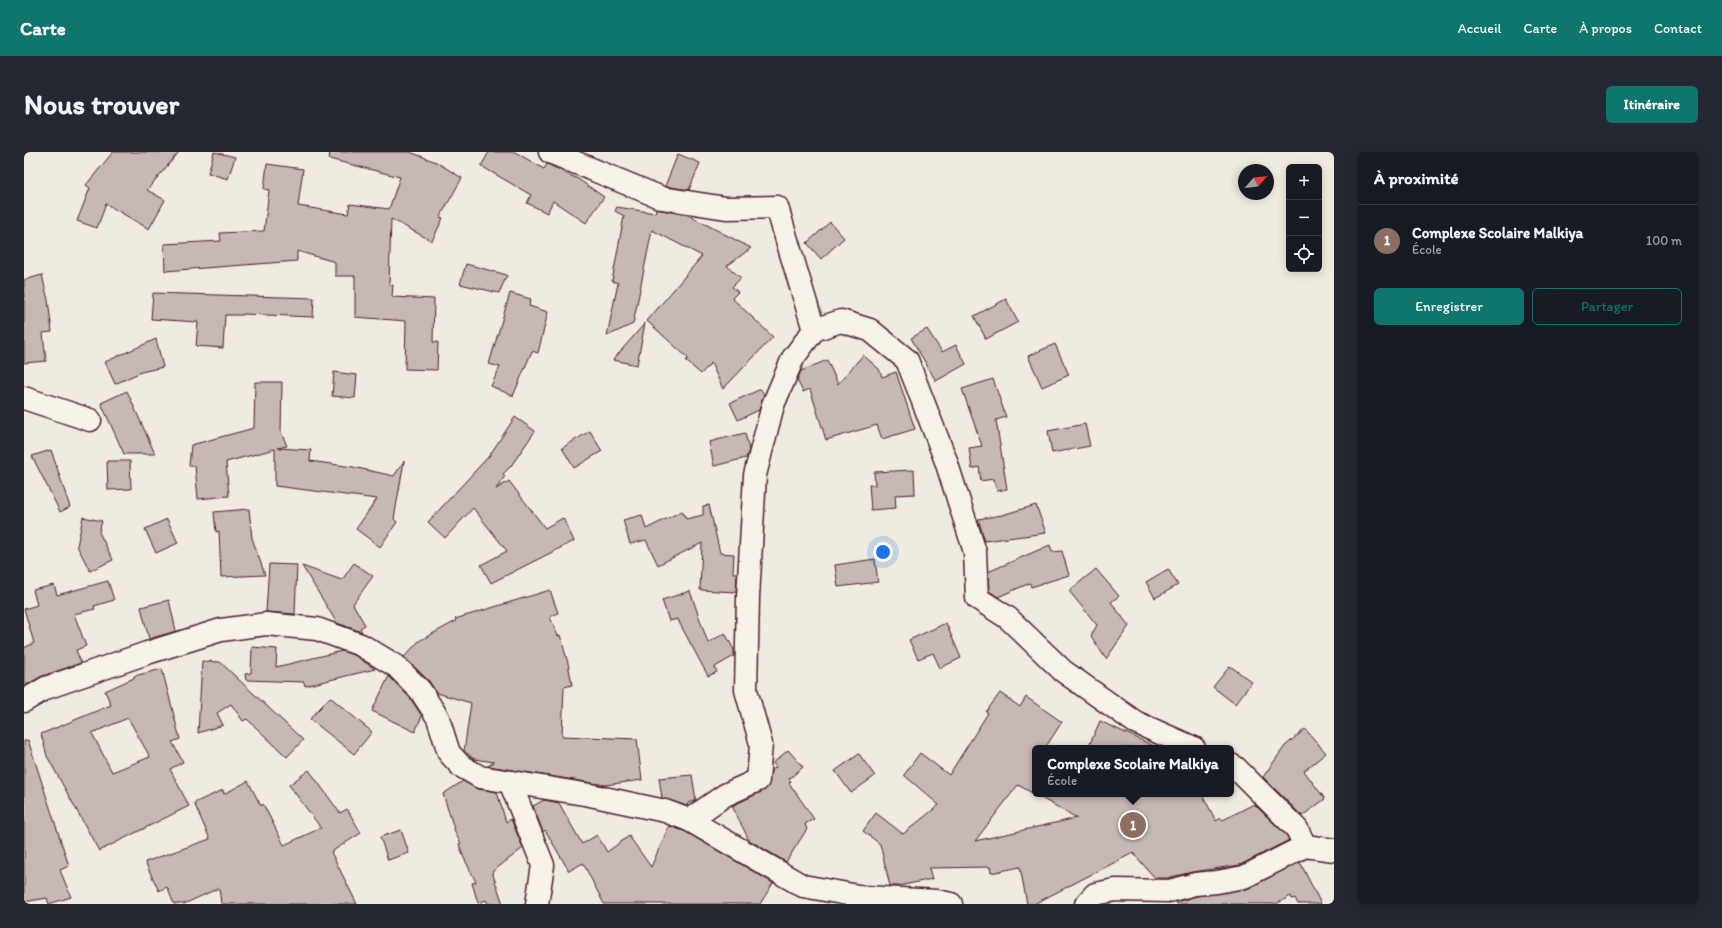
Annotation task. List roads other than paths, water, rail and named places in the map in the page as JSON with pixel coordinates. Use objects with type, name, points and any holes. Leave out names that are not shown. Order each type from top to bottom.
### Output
[{"type":"street","points":[[550,152],[662,198],[726,208],[777,207],[814,330]]},
{"type":"street","points":[[689,820],[725,795],[758,780],[761,744],[746,690],[748,597],[755,475],[773,405],[793,358],[814,330],[841,321],[870,330],[907,360],[946,461],[975,552],[977,598],[1008,618],[1063,671],[1135,722],[1187,745]]},
{"type":"street","points":[[24,398],[90,420]]},
{"type":"street","points":[[24,701],[46,688],[221,630],[266,624],[318,629],[361,645],[396,666],[420,690],[438,718],[449,753],[461,766],[480,777],[590,795],[665,812],[689,820],[803,886],[864,897],[937,901],[951,904]]},
{"type":"street","points":[[1234,767],[1297,829],[1304,846]]},
{"type":"street","points":[[510,782],[543,865],[537,904]]},
{"type":"street","points":[[1086,904],[1095,894],[1115,890],[1169,891],[1195,884],[1244,878],[1304,846],[1334,850]]},
{"type":"place","name":"Complexe Scolaire Malkiya","points":[[1133,825]]}]
